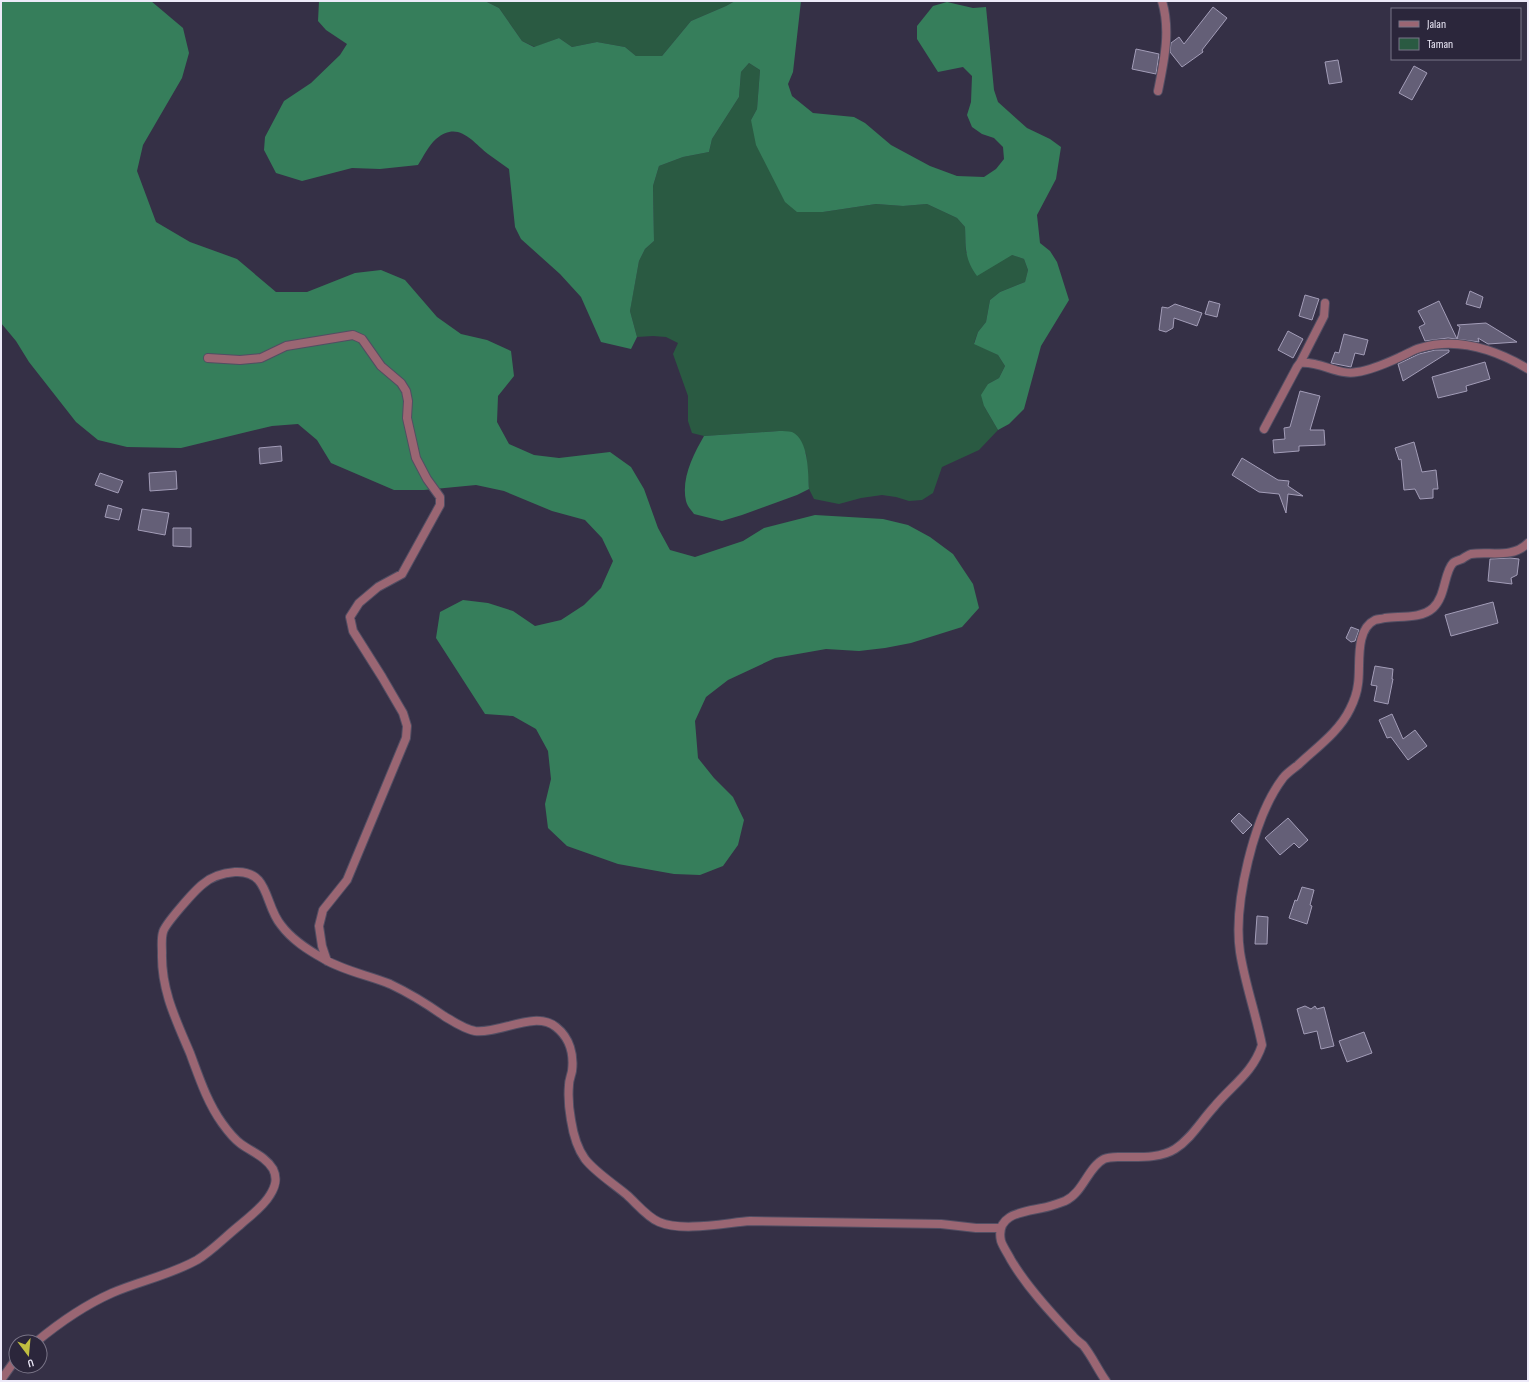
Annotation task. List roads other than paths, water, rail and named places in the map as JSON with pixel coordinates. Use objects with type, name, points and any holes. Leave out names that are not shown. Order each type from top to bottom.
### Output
[{"type":"street","points":[[1158,91],[1166,50],[1166,14],[1162,1]]},
{"type":"street","points":[[1264,429],[1324,316],[1325,303]]},
{"type":"street","points":[[208,358],[240,360],[261,358],[286,346],[353,335],[362,339],[382,366],[402,383],[406,391],[408,401],[407,418],[416,458],[427,480],[440,497],[440,505],[402,574],[378,587],[359,603],[350,617],[353,631],[403,713],[407,726],[406,738],[347,880],[323,910],[319,926],[322,946],[327,961]]},
{"type":"street","points":[[1300,363],[1310,362],[1343,372],[1356,373],[1384,365],[1419,348],[1446,343],[1463,344],[1499,354],[1528,369]]},
{"type":"street","points":[[1106,1381],[1083,1346],[1024,1281],[1001,1241],[1001,1228],[1005,1221],[1010,1217],[1024,1211],[1043,1208],[1067,1200],[1075,1194],[1093,1169],[1104,1159],[1114,1157],[1159,1155],[1177,1148],[1199,1127],[1212,1108],[1238,1084],[1250,1068],[1262,1045],[1240,950],[1238,929],[1239,910],[1247,864],[1254,841],[1276,790],[1284,777],[1336,730],[1349,711],[1355,699],[1358,683],[1358,663],[1361,640],[1366,628],[1376,620],[1424,614],[1434,607],[1444,590],[1448,573],[1453,563],[1471,554],[1499,554],[1523,547],[1528,543]]},
{"type":"street","points":[[47,1334],[80,1310],[111,1294],[138,1283],[158,1278],[197,1259],[256,1212],[267,1200],[275,1186],[276,1180],[274,1171],[267,1161],[239,1142],[232,1135],[222,1123],[204,1093],[172,1013],[164,986],[162,944],[164,931],[167,924],[199,887],[210,878],[229,873],[242,872],[252,874],[258,879],[266,891],[275,917],[298,943],[327,961],[390,985],[466,1028],[476,1031],[488,1030],[538,1021],[547,1021],[558,1028],[565,1035],[571,1049],[572,1069],[569,1097],[571,1121],[576,1143],[586,1160],[647,1214],[660,1223],[692,1227],[750,1221],[941,1224],[976,1228],[1001,1228]]},
{"type":"street","points":[[1,1380],[8,1370]]}]
